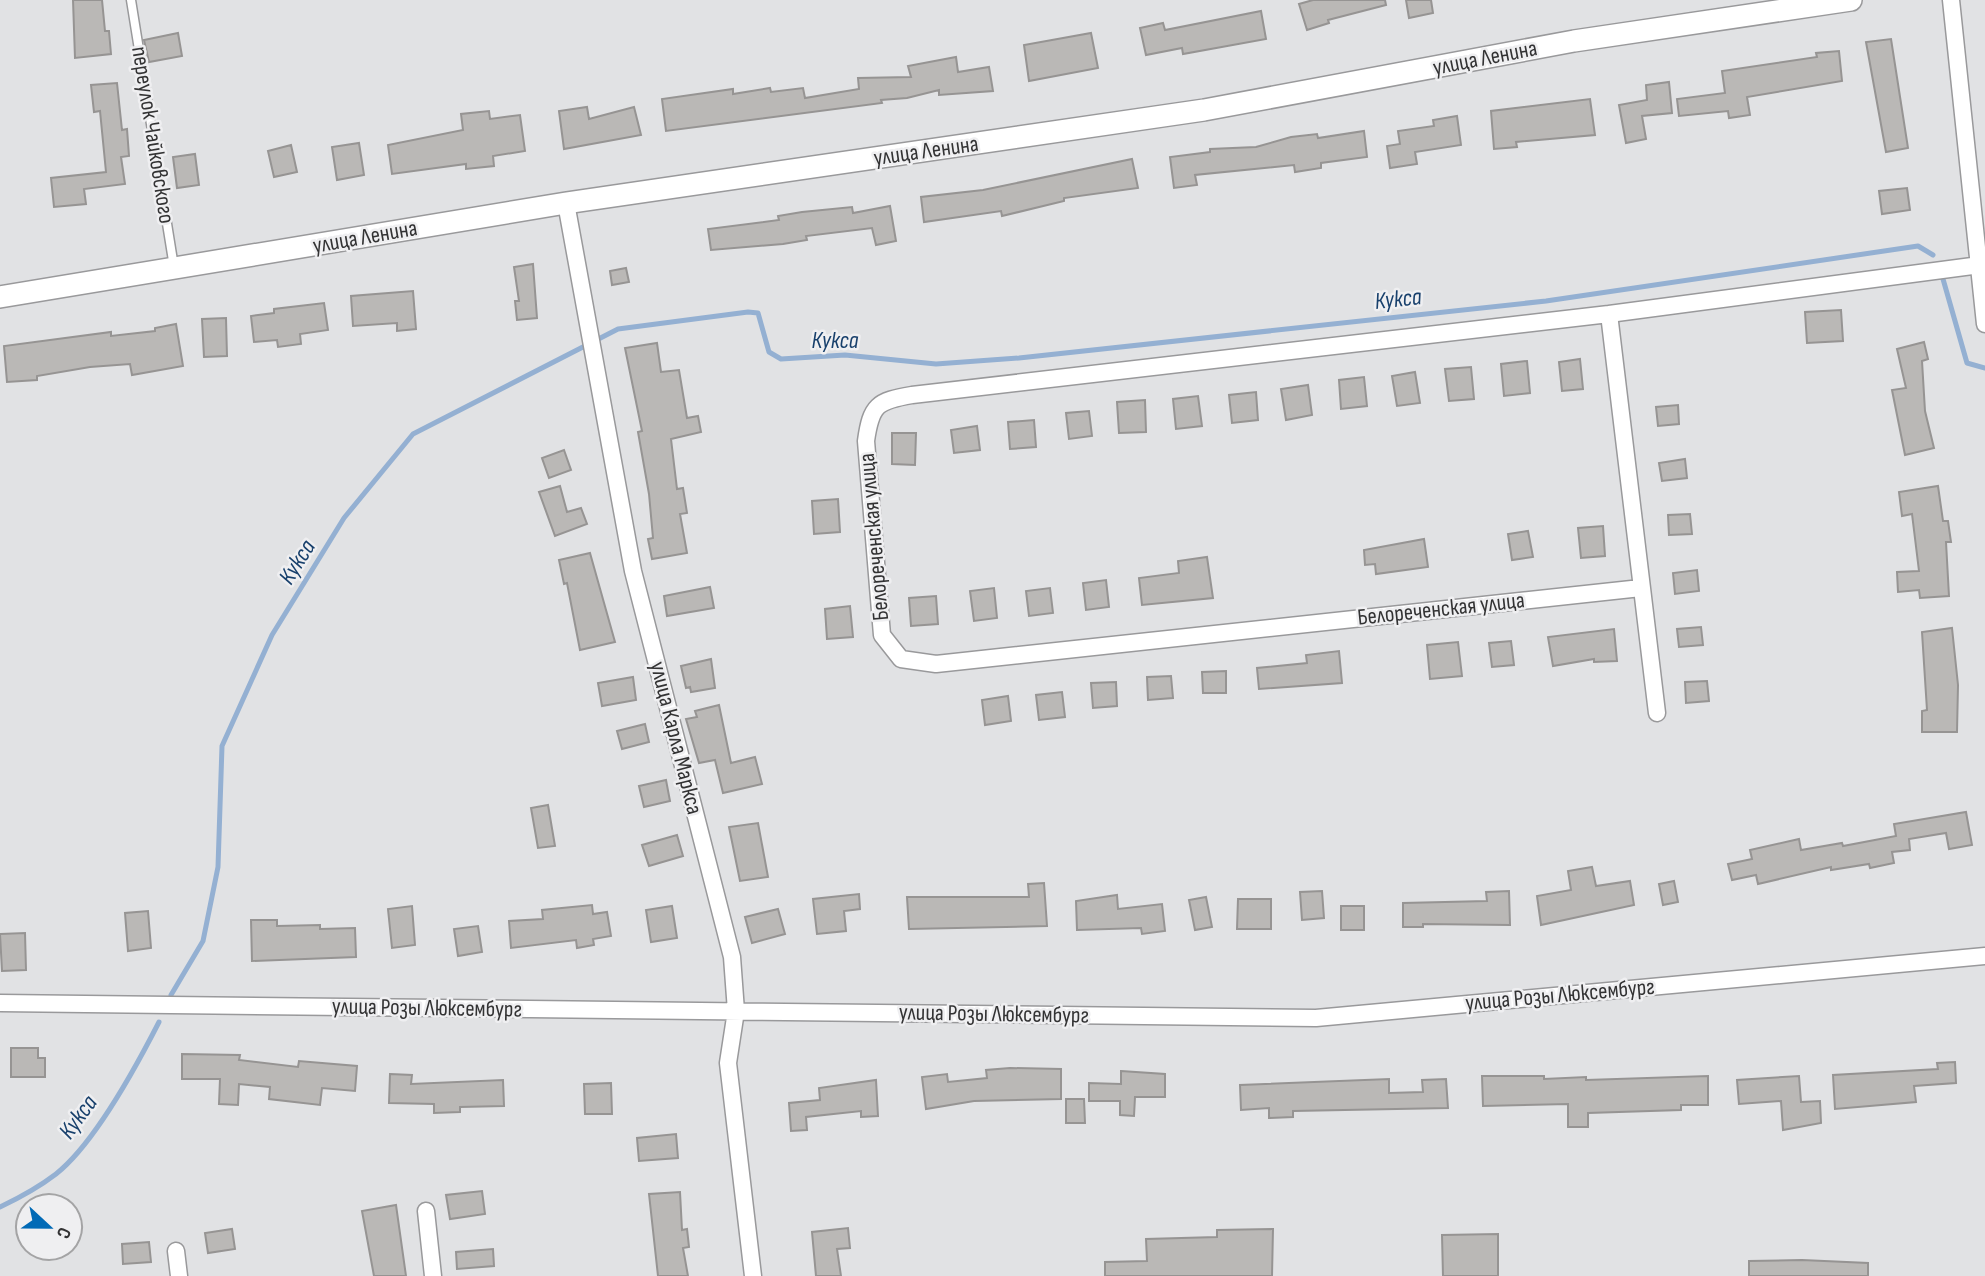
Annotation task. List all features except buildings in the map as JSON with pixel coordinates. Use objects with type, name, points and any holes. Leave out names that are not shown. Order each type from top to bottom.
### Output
[{"type":"street","name":"улица Ленина","points":[[0,297],[566,203],[1205,110],[1574,41],[1851,0]]},
{"type":"street","points":[[1951,0],[1984,285],[1985,324]]},
{"type":"street","name":"улица Карла Маркса","points":[[566,203],[591,328],[633,571],[732,957],[736,1011],[728,1062],[753,1276]]},
{"type":"street","name":"Белореченская улица","points":[[1641,588],[936,664],[901,659],[882,635],[866,441],[869,416],[884,400],[1609,314],[1980,264]]},
{"type":"street","points":[[1609,314],[1657,713]]},
{"type":"street","name":"улица Розы Люксембург","points":[[0,1003],[1316,1018],[1985,956]]},
{"type":"street","points":[[426,1211],[433,1276]]},
{"type":"street","points":[[176,1251],[179,1276]]},
{"type":"lane","name":"переулок Чайковского","points":[[131,0],[175,270]]},
{"type":"waterway","name":"Кукса","points":[[171,995],[203,941],[218,867],[222,746],[272,635],[344,518],[413,434],[618,329],[748,312],[758,313],[769,352],[781,359],[845,355],[936,364],[1019,358],[1546,301],[1918,246],[1933,255]]},
{"type":"waterway","name":"Кукса","points":[[1943,279],[1967,363],[1985,368]]},
{"type":"waterway","name":"Кукса","points":[[0,1207],[56,1174],[85,1144],[127,1082],[159,1022]]}]
